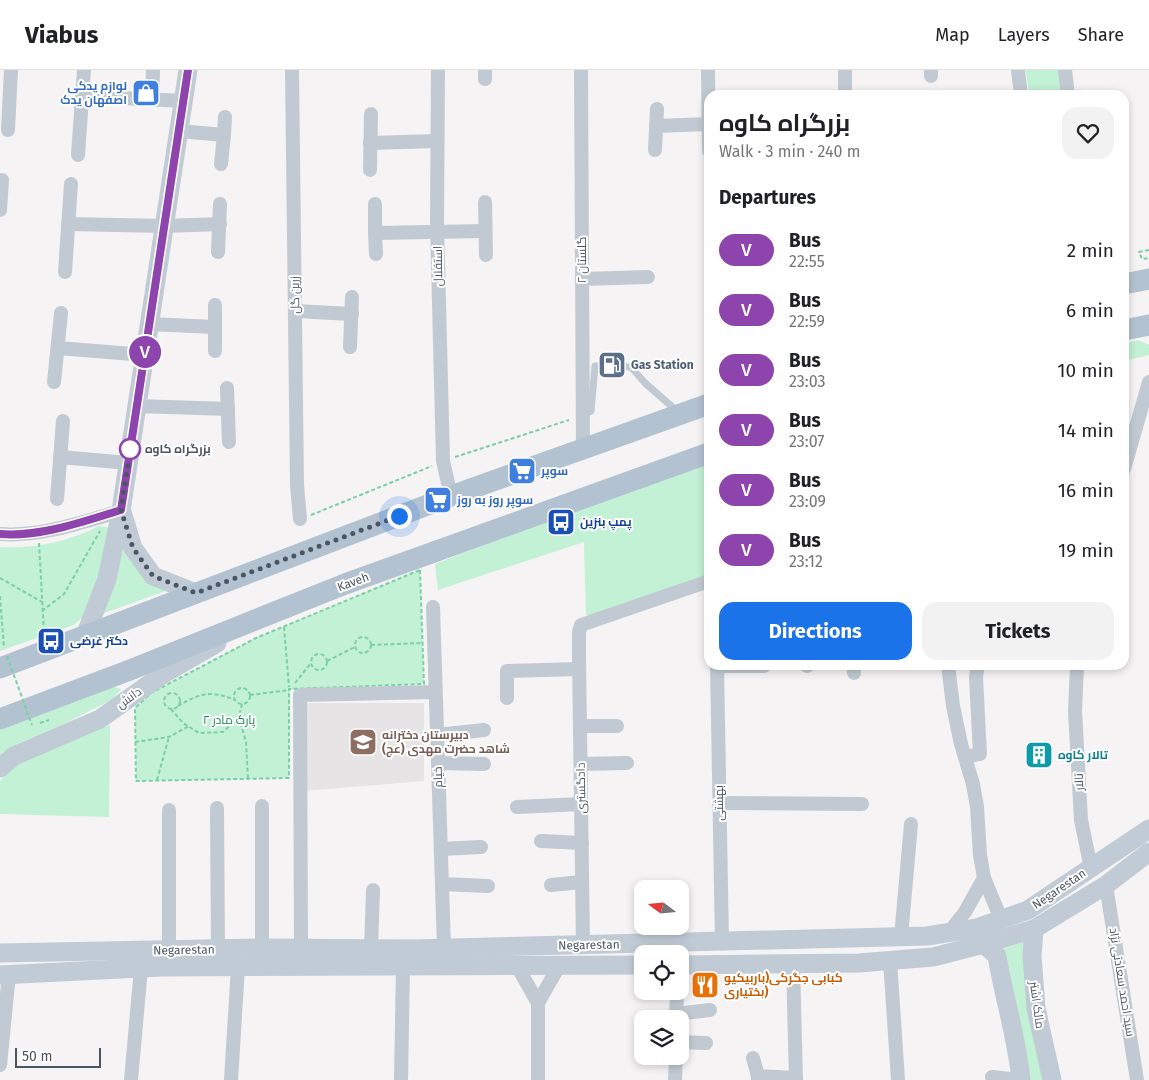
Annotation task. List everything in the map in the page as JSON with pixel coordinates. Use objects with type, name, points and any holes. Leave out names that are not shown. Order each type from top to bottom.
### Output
[{"type":"main road","points":[[85,636],[107,579],[115,512],[128,462],[188,70]]},
{"type":"main road","points":[[1129,283],[1149,279]]},
{"type":"main road","points":[[1129,329],[1149,325]]},
{"type":"main road","points":[[4,663],[46,651],[451,496],[704,406]]},
{"type":"main road","name":"Kaveh","points":[[0,719],[255,620],[281,619],[354,581],[704,455]]},
{"type":"main road","points":[[115,512],[133,548],[153,576],[196,593]]},
{"type":"main road","name":"دانش","points":[[0,768],[14,756],[100,718],[162,675],[255,620]]},
{"type":"main road","name":"Negarestan","points":[[4,974],[140,968],[238,967],[343,958],[370,958],[444,948],[927,936],[977,928],[1028,910],[1149,828]]},
{"type":"main road","name":"Negarestan","points":[[689,965],[842,963],[890,960],[933,956],[984,944],[1034,929],[1106,885],[1149,852]]},
{"type":"main road","name":"مالک اشتر","points":[[1034,929],[1032,956],[1036,1008],[1052,1080]]},
{"type":"main road","points":[[842,963],[843,938]]},
{"type":"main road","points":[[984,944],[997,956],[1002,989],[1018,1055],[1021,1080]]},
{"type":"main road","name":"Negarestan","points":[[0,953],[262,948],[301,949],[343,958]]},
{"type":"main road","name":"Negarestan","points":[[370,958],[403,966],[634,964]]},
{"type":"street","points":[[8,130],[5,88],[11,70]]},
{"type":"street","points":[[78,155],[84,70]]},
{"type":"street","points":[[152,70],[152,99]]},
{"type":"street","name":"زرین گل","points":[[292,70],[300,520]]},
{"type":"street","name":"استقلال","points":[[438,70],[437,232],[443,461],[451,496]]},
{"type":"street","name":"گلستان ۲","points":[[580,70],[583,450]]},
{"type":"street","points":[[708,70],[708,90]]},
{"type":"street","points":[[845,70],[846,90]]},
{"type":"street","points":[[1018,70],[1020,90]]},
{"type":"street","points":[[1065,70],[1067,90]]},
{"type":"street","points":[[82,96],[184,100]]},
{"type":"street","points":[[655,150],[657,109]]},
{"type":"street","points":[[370,170],[371,114]]},
{"type":"street","points":[[221,164],[225,116]]},
{"type":"street","points":[[656,126],[704,124]]},
{"type":"street","points":[[179,131],[224,135]]},
{"type":"street","points":[[370,142],[438,141]]},
{"type":"street","points":[[0,210],[2,180]]},
{"type":"street","points":[[65,272],[71,184]]},
{"type":"street","points":[[485,202],[486,255]]},
{"type":"street","points":[[218,252],[220,204]]},
{"type":"street","points":[[375,204],[376,254]]},
{"type":"street","points":[[68,224],[164,226],[220,224]]},
{"type":"street","points":[[375,234],[485,231]]},
{"type":"street","points":[[582,279],[648,278]]},
{"type":"street","points":[[350,347],[352,296]]},
{"type":"street","points":[[215,305],[215,351]]},
{"type":"street","points":[[295,311],[352,314]]},
{"type":"street","points":[[54,382],[61,313]]},
{"type":"street","points":[[150,324],[214,327]]},
{"type":"street","points":[[58,348],[145,355]]},
{"type":"street","points":[[1129,452],[1149,382]]},
{"type":"street","points":[[227,388],[229,442]]},
{"type":"street","points":[[137,406],[228,409]]},
{"type":"street","points":[[57,499],[63,420]]},
{"type":"street","points":[[60,457],[128,462]]},
{"type":"street","points":[[0,534],[38,532],[115,512]]},
{"type":"street","name":"دادگستری","points":[[583,945],[579,669],[581,625],[704,583]]},
{"type":"street","name":"خیام","points":[[433,607],[444,948]]},
{"type":"street","points":[[507,698],[507,671],[579,669]]},
{"type":"street","name":"بهشتی","points":[[718,670],[722,942]]},
{"type":"street","points":[[949,670],[953,706],[977,807],[980,855],[984,878],[1002,919]]},
{"type":"street","points":[[965,757],[980,754],[977,670]]},
{"type":"street","name":"تالار","points":[[1077,670],[1075,711],[1082,820],[1091,868]]},
{"type":"street","points":[[301,949],[300,695],[436,692]]},
{"type":"street","points":[[580,726],[617,726]]},
{"type":"street","points":[[437,735],[484,730]]},
{"type":"street","points":[[438,763],[484,764]]},
{"type":"street","points":[[580,764],[627,763]]},
{"type":"street","points":[[720,802],[862,804]]},
{"type":"street","points":[[517,806],[581,804]]},
{"type":"street","points":[[262,806],[262,948]]},
{"type":"street","points":[[217,808],[218,949]]},
{"type":"street","points":[[169,810],[169,950]]},
{"type":"street","points":[[901,937],[911,824]]},
{"type":"street","points":[[541,841],[582,843]]},
{"type":"street","points":[[441,849],[482,847]]},
{"type":"street","points":[[949,932],[965,912],[984,878]]},
{"type":"street","points":[[551,885],[582,882]]},
{"type":"street","points":[[442,884],[488,886]]},
{"type":"street","name":"سید احمد سعادتی نژاد","points":[[1106,885],[1137,1080]]},
{"type":"street","points":[[370,958],[373,890]]},
{"type":"street","points":[[890,960],[898,1080]]},
{"type":"street","points":[[516,964],[538,1003],[538,1080]]},
{"type":"street","points":[[538,1003],[560,964]]},
{"type":"street","points":[[753,1058],[758,1078],[796,1079],[793,964]]},
{"type":"street","points":[[401,1080],[403,966]]},
{"type":"street","points":[[231,1080],[238,967]]},
{"type":"street","points":[[131,1080],[140,968]]},
{"type":"street","points":[[0,1066],[4,974]]},
{"type":"street","points":[[689,1014],[710,1010]]},
{"type":"street","points":[[689,1042],[706,1043]]},
{"type":"street","points":[[675,1080],[676,1065]]},
{"type":"street","points":[[992,1077],[1021,1080]]},
{"type":"lane","points":[[583,415],[591,411],[595,366],[631,366],[646,383],[681,415]]},
{"type":"path","points":[[1149,250],[1139,252],[1142,259],[1149,258]]},
{"type":"path","points":[[300,520],[443,461],[583,415]]},
{"type":"path","points":[[42,611],[64,594],[115,512]]},
{"type":"path","points":[[38,532],[46,651]]},
{"type":"path","points":[[250,695],[289,690],[424,684],[420,570],[281,619],[256,638],[152,693],[135,708],[136,782],[289,778],[289,690],[281,619]]},
{"type":"path","points":[[0,578],[42,602]]},
{"type":"path","points":[[0,596],[4,663],[32,724],[50,720],[52,739]]},
{"type":"path","points":[[311,663],[314,668],[319,670],[324,668],[327,661],[356,647],[358,640],[362,638],[369,640],[371,645],[370,650],[366,653],[360,653],[356,647]]},
{"type":"path","points":[[371,645],[423,643]]},
{"type":"path","points":[[289,690],[311,663],[314,656],[318,654],[325,656],[327,661]]},
{"type":"path","points":[[236,700],[235,692],[241,688],[246,689],[250,695]]},
{"type":"path","points":[[178,706],[180,701],[178,696],[168,694],[164,703],[167,708],[171,709],[188,726],[199,733],[223,732],[238,717],[242,704],[249,700],[250,695]]},
{"type":"path","points":[[171,709],[192,698],[209,694],[221,694],[242,704]]},
{"type":"path","points":[[238,717],[246,742],[248,779]]},
{"type":"path","points":[[135,742],[169,737],[188,726]]},
{"type":"path","points":[[157,781],[169,737]]},
{"type":"shaded area","name":"دبیرستان دخترانه شاهد حضرت مهدی (عج)","points":[[302,703],[424,703],[424,781],[304,791]]},
{"type":"green space","points":[[1026,70],[1059,70],[1061,90],[1028,90]]},
{"type":"green space","points":[[1138,340],[1149,345],[1149,355],[1129,360],[1129,343]]},
{"type":"green space","points":[[704,464],[704,578],[592,616],[586,615],[584,542],[438,590],[435,564],[566,513]]},
{"type":"green space","points":[[99,526],[107,527],[111,535],[88,612],[74,625],[0,651],[0,547],[25,547],[51,543],[87,532]]},
{"type":"green space","points":[[123,530],[171,589],[99,615]]},
{"type":"green space","name":"پارک مادر ۲","points":[[420,570],[424,684],[290,690],[289,778],[136,781],[135,708],[151,693],[256,638]]},
{"type":"green space","points":[[112,686],[121,689],[113,699],[52,730],[19,743],[0,759],[0,727]]},
{"type":"green space","points":[[110,725],[109,817],[0,814],[0,781],[12,767],[65,740]]},
{"type":"green space","points":[[1029,940],[1044,1080],[1026,1080],[1007,982],[1003,949]]},
{"type":"bus line","name":"۷","points":[[0,534],[44,532],[121,510],[188,70]]},
{"type":"place","name":"لوازم یدکی اصفهان یدک","points":[[146,93]]},
{"type":"place","name":"Gas Station","points":[[612,365]]},
{"type":"place","name":"بزرگراه کاوه","points":[[130,449]]},
{"type":"place","name":"سوپر","points":[[522,471]]},
{"type":"place","name":"سوپر روز به روز","points":[[438,500]]},
{"type":"place","name":"پمپ بنزین","points":[[561,522]]},
{"type":"place","name":"دکتر غرضی","points":[[51,641]]},
{"type":"place","name":"دبیرستان دخترانه شاهد حضرت مهدی (عج)","points":[[363,742]]},
{"type":"place","name":"تالار کاوه","points":[[1039,755]]},
{"type":"place","name":"کبابی جگرکی(باربیکیو بختیاری)","points":[[705,985]]},
{"type":"route","points":[[130,449],[131,444],[121,510],[133,548],[153,576],[196,593],[399,516]]}]
